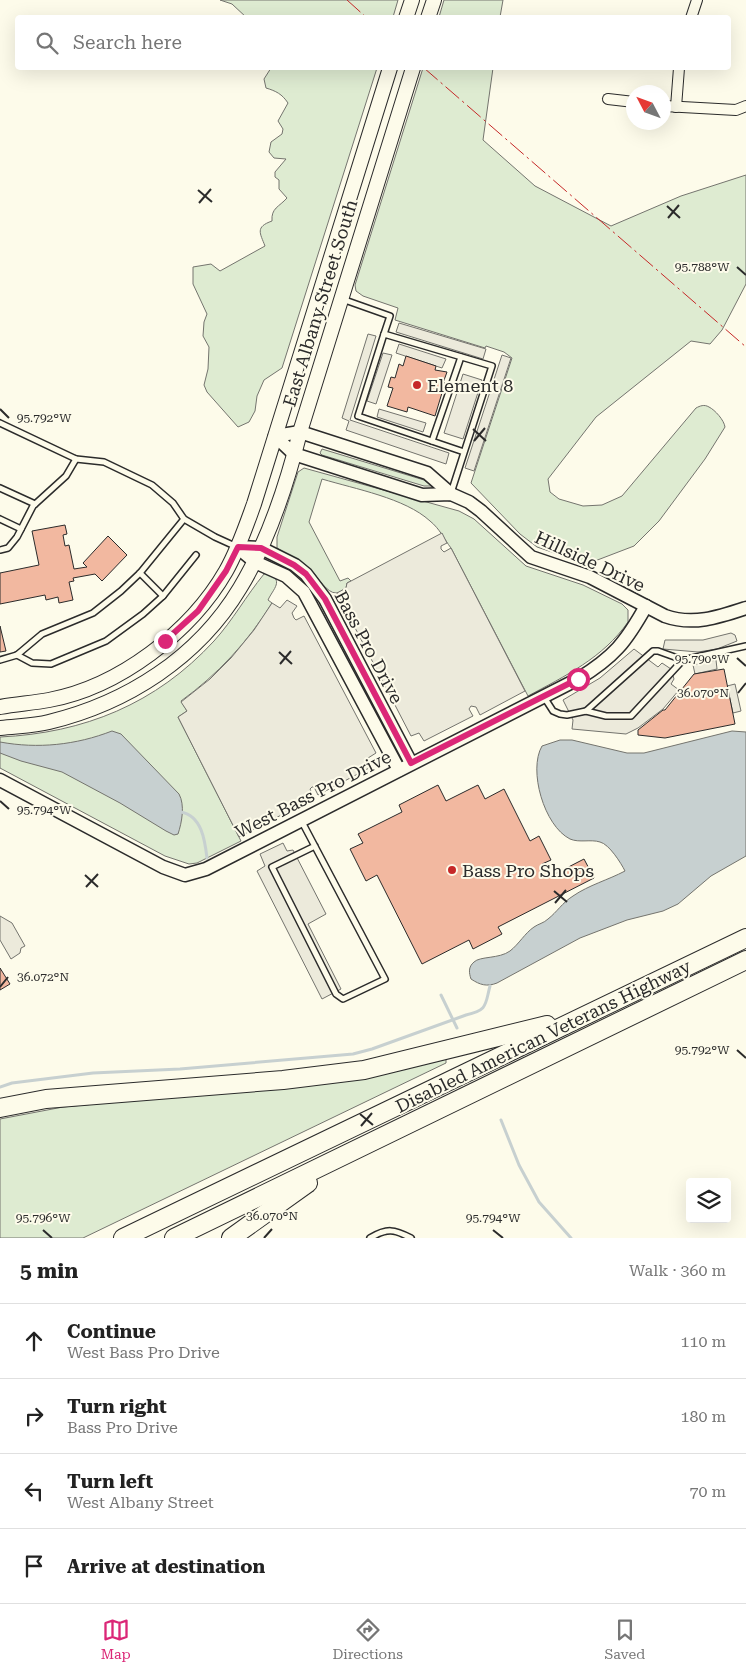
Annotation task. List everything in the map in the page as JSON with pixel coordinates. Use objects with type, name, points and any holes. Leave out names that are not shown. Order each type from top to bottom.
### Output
[{"type":"highway","name":"Disabled American Veterans Highway","points":[[123,1238],[746,938]]},
{"type":"highway","name":"Disabled American Veterans Highway","points":[[174,1238],[746,960]]},
{"type":"highway","points":[[0,1108],[46,1099],[283,1080],[364,1070],[586,1015]]},
{"type":"highway","points":[[231,1238],[347,1154]]},
{"type":"main road","points":[[407,15],[412,0]]},
{"type":"main road","points":[[429,15],[434,0]]},
{"type":"main road","name":"East Albany Street South","points":[[0,707],[59,697],[92,687],[134,665],[165,641],[198,611],[226,571],[238,547],[254,504],[389,70]]},
{"type":"main road","name":"East Albany Street South","points":[[0,728],[47,723],[95,709],[135,690],[180,658],[218,619],[240,589],[261,548],[294,454],[412,70]]},
{"type":"street","points":[[693,15],[697,0]]},
{"type":"street","points":[[676,107],[679,70]]},
{"type":"street","points":[[608,99],[626,101]]},
{"type":"street","points":[[671,107],[736,110],[746,106]]},
{"type":"street","points":[[275,436],[300,432],[427,473],[451,494]]},
{"type":"street","name":"Hillside Drive","points":[[275,436],[294,454],[422,495],[451,494],[469,502],[531,557],[590,577],[678,620],[691,621],[720,617],[746,608]]},
{"type":"street","name":"Bass Pro Drive","points":[[238,547],[261,548],[294,565],[306,574],[325,599],[411,763]]},
{"type":"street","name":"Bass Pro Drive","points":[[238,547],[255,562],[286,576],[304,592],[399,770]]},
{"type":"street","name":"West Bass Pro Drive","points":[[0,780],[163,867],[185,874],[206,869],[578,679],[599,666],[630,635],[646,606]]},
{"type":"lane","points":[[341,299],[390,316],[358,416],[464,452]]},
{"type":"lane","points":[[384,334],[492,366],[451,494]]},
{"type":"lane","points":[[432,441],[461,357]]},
{"type":"lane","points":[[0,422],[76,459],[104,462],[152,485],[173,503],[184,519],[238,547]]},
{"type":"lane","points":[[0,550],[8,548],[35,504],[66,476],[76,459]]},
{"type":"lane","points":[[0,488],[35,504]]},
{"type":"lane","points":[[0,660],[16,655],[42,634],[93,614],[121,592],[140,573],[184,519]]},
{"type":"lane","points":[[0,520],[21,529]]},
{"type":"lane","points":[[16,655],[32,663],[51,664],[106,641],[143,614],[163,596],[196,555]]},
{"type":"lane","points":[[140,573],[163,596]]},
{"type":"lane","points":[[586,711],[653,651],[684,660],[746,646]]},
{"type":"lane","points":[[544,696],[553,711],[560,714],[586,711],[606,716],[631,716],[684,660]]},
{"type":"lane","points":[[301,820],[315,846],[385,978],[343,999],[336,994],[272,867],[315,846]]},
{"type":"lane","points":[[370,1238],[382,1231],[399,1232],[411,1238]]},
{"type":"green space","points":[[220,0],[398,0],[394,15],[244,15],[232,4]]},
{"type":"green space","points":[[444,0],[503,0],[500,15],[440,15]]},
{"type":"green space","points":[[270,70],[376,70],[282,368],[264,380],[257,396],[255,411],[249,422],[238,427],[207,392],[204,385],[208,369],[209,347],[203,336],[204,322],[207,314],[193,284],[193,267],[211,264],[220,271],[265,246],[260,231],[261,228],[272,221],[274,210],[287,198],[279,189],[279,180],[275,177],[275,172],[286,159],[274,158],[269,152],[271,142],[282,134],[283,129],[278,121],[288,103],[278,93],[266,88],[264,79]]},
{"type":"green space","points":[[422,70],[493,70],[483,140],[535,186],[611,226],[681,196],[746,175],[746,284],[722,330],[710,344],[691,341],[596,417],[548,479],[550,492],[559,499],[583,506],[602,505],[622,496],[696,408],[704,405],[711,408],[721,418],[725,427],[705,459],[659,521],[634,546],[587,564],[537,547],[520,534],[471,483],[512,358],[504,352],[486,346],[485,348],[395,320],[398,308],[363,296],[356,291],[355,285]]},
{"type":"green space","points":[[322,449],[424,480],[432,486],[424,486],[322,455],[320,453]]},
{"type":"green space","points":[[304,468],[459,511],[474,519],[526,566],[583,585],[622,604],[628,610],[628,622],[618,635],[595,656],[528,696],[451,548],[437,527],[420,513],[394,500],[322,479],[309,522],[340,581],[348,578],[351,581],[347,583],[346,588],[337,593],[329,591],[305,565],[277,548],[277,537],[298,472]]},
{"type":"green space","points":[[267,573],[277,582],[268,600],[272,603],[253,631],[231,657],[181,701],[187,711],[178,717],[241,841],[197,863],[189,864],[165,856],[0,768],[0,737],[61,729],[89,721],[117,711],[143,698],[168,682],[192,663],[214,641],[257,582]]},
{"type":"green space","points":[[446,1058],[446,1063],[83,1238],[0,1238],[0,1119],[63,1107],[336,1081]]},
{"type":"shaded area","points":[[399,323],[486,349],[483,359],[396,332]]},
{"type":"shaded area","points":[[368,334],[376,336],[350,420],[449,453],[446,464],[346,430],[349,421],[342,418]]},
{"type":"shaded area","points":[[399,344],[446,359],[442,368],[396,353]]},
{"type":"shaded area","points":[[383,353],[392,355],[376,404],[367,401]]},
{"type":"shaded area","points":[[502,355],[511,358],[474,471],[465,468]]},
{"type":"shaded area","points":[[463,374],[482,380],[463,439],[444,433]]},
{"type":"shaded area","points":[[379,409],[426,423],[423,432],[377,417]]},
{"type":"shaded area","points":[[442,533],[447,543],[441,546],[441,549],[444,552],[451,548],[525,691],[480,715],[476,707],[471,706],[469,709],[473,716],[424,741],[419,733],[411,736],[337,593],[346,588],[347,583]]},
{"type":"shaded area","points":[[287,600],[297,606],[292,613],[296,620],[304,616],[376,753],[368,758],[371,767],[318,795],[314,787],[312,787],[310,789],[314,798],[239,837],[178,717],[187,711],[181,702],[210,679],[231,658],[254,630],[272,603],[280,608]]},
{"type":"shaded area","points":[[731,633],[735,635],[737,641],[717,649],[698,652],[663,649],[665,640],[703,640]]},
{"type":"shaded area","points":[[634,649],[658,667],[662,663],[671,669],[674,679],[671,684],[679,690],[663,709],[638,728],[626,734],[572,729],[573,720],[563,700],[600,678]]},
{"type":"shaded area","points":[[716,660],[717,669],[695,674],[693,665]]},
{"type":"shaded area","points":[[735,684],[741,711],[733,713],[727,686]]},
{"type":"shaded area","points":[[112,731],[121,734],[179,794],[182,803],[182,814],[178,834],[174,835],[166,831],[120,803],[62,772],[0,753],[0,742],[28,745],[57,744],[85,740]]},
{"type":"shaded area","points":[[732,731],[746,732],[746,856],[711,876],[678,904],[663,911],[627,920],[580,938],[497,983],[484,985],[471,979],[469,970],[474,962],[506,954],[531,929],[546,920],[573,896],[625,871],[614,854],[603,843],[570,839],[553,822],[541,797],[538,783],[538,756],[542,746],[560,740],[572,740],[627,753],[644,753]]},
{"type":"shaded area","points":[[283,843],[287,851],[293,850],[326,914],[308,924],[341,989],[322,999],[257,871],[265,866],[260,854]]},
{"type":"shaded area","points":[[0,916],[12,923],[25,946],[21,948],[20,953],[11,959],[0,940]]},
{"type":"building","name":"Element 8","points":[[406,356],[436,366],[435,370],[447,372],[435,416],[408,407],[407,412],[387,406],[393,388],[388,387],[391,377],[395,378],[399,364],[403,366]]},
{"type":"building","points":[[65,525],[67,534],[63,535],[65,546],[69,545],[74,569],[87,567],[83,563],[108,536],[127,555],[102,581],[95,574],[73,578],[74,581],[69,582],[73,600],[59,603],[58,597],[46,600],[45,595],[0,604],[0,573],[39,565],[32,531]]},
{"type":"building","points":[[0,626],[6,651],[0,652]]},
{"type":"building","points":[[724,669],[735,724],[665,738],[638,735],[638,730],[665,710],[694,674]]},
{"type":"building","name":"Bass Pro Shops","points":[[438,785],[446,801],[478,785],[485,799],[504,789],[530,841],[539,836],[551,860],[542,864],[549,877],[584,859],[594,878],[498,927],[502,934],[473,949],[469,940],[422,964],[377,875],[366,881],[350,849],[363,843],[358,834],[402,812],[399,805]]},
{"type":"building","points":[[0,968],[10,984],[0,990]]},
{"type":"waterway","points":[[181,812],[194,818],[198,824],[205,844],[207,858]]},
{"type":"waterway","points":[[0,1087],[12,1083],[93,1073],[180,1069],[353,1054],[478,1011],[482,1009],[486,1002],[490,986]]},
{"type":"waterway","points":[[441,995],[457,1028]]},
{"type":"waterway","points":[[501,1120],[519,1165],[539,1202],[571,1238]]},
{"type":"power","points":[[347,0],[364,15]]},
{"type":"power","points":[[426,70],[746,347]]},
{"type":"place","name":"Element 8","points":[[417,385]]},
{"type":"place","name":"Bass Pro Shops","points":[[452,870]]},
{"type":"route","points":[[165,641],[198,611],[226,571],[238,547],[261,548],[294,565],[306,574],[325,599],[411,763],[578,679]]}]
